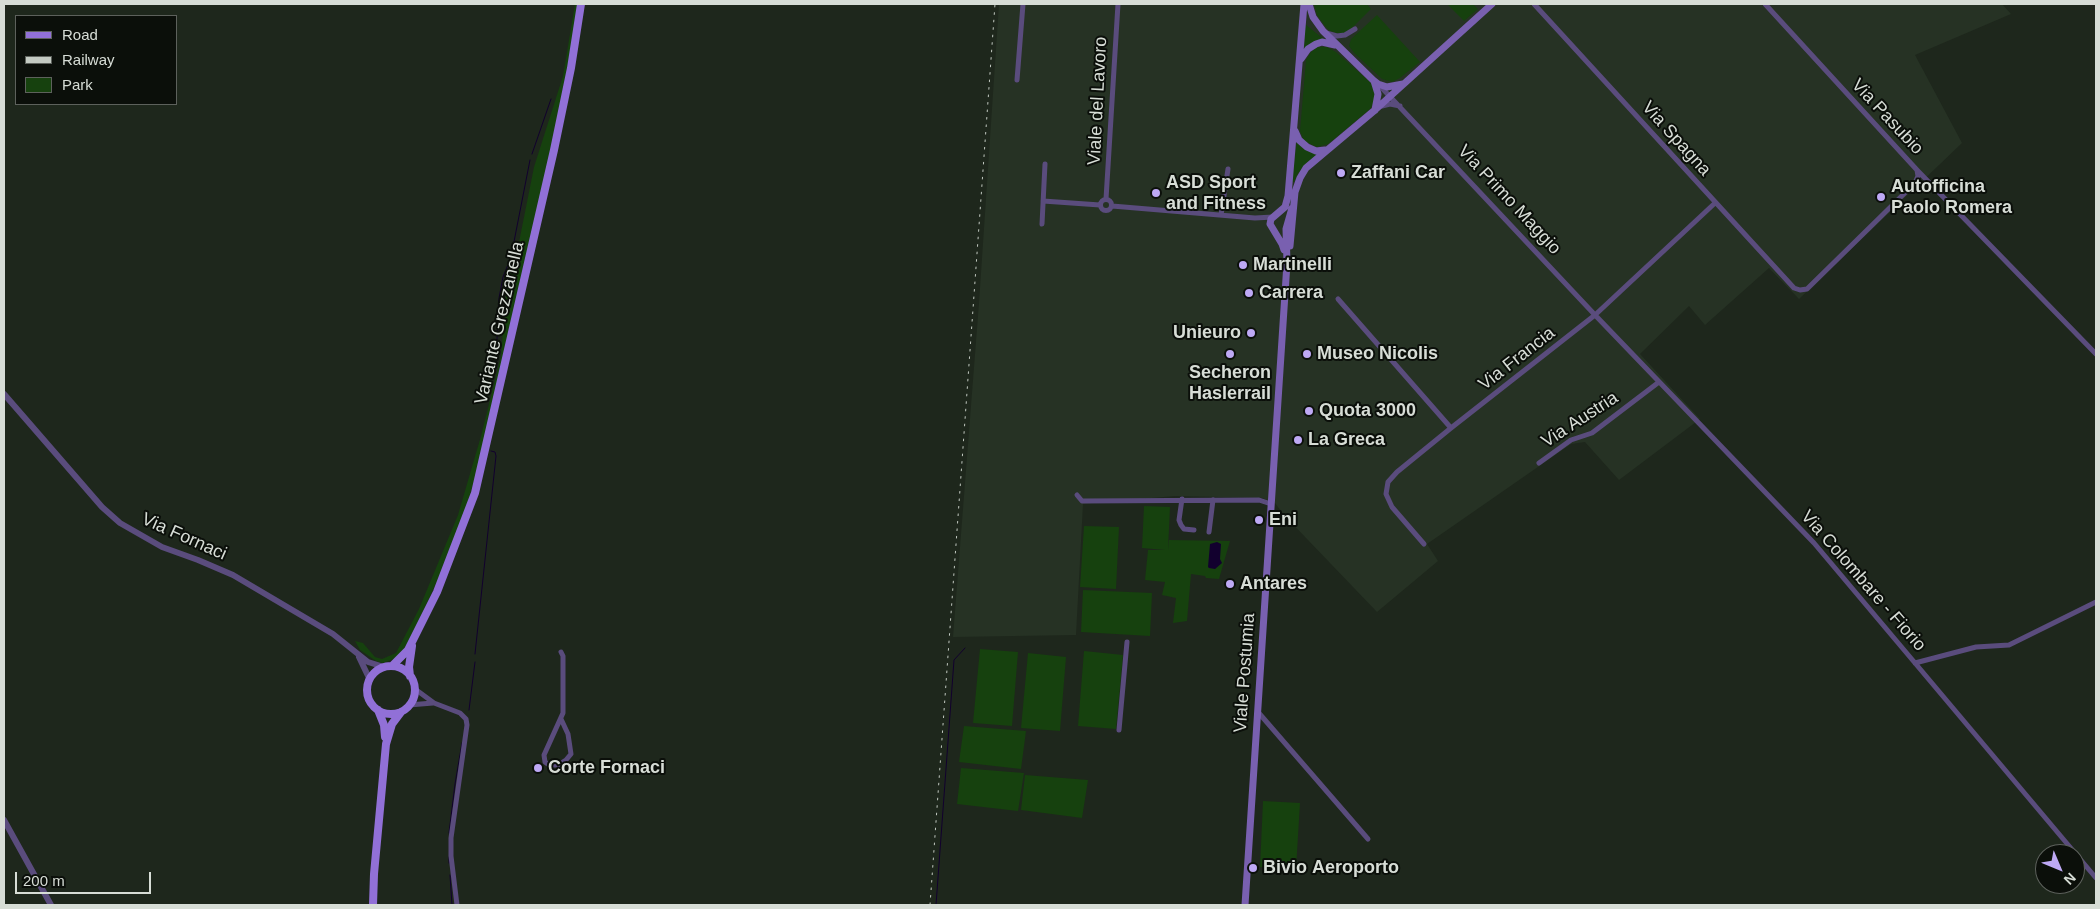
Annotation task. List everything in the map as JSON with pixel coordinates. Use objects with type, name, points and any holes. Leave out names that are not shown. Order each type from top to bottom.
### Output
[{"type":"main road","name":"Variante Grezzanella","points":[[370,680],[374,673],[388,667],[408,650],[437,592],[475,493],[554,150],[581,4]]},
{"type":"main road","points":[[1275,216],[1282,216],[1286,225],[1282,232],[1272,229],[1270,222],[1275,216],[1285,207],[1288,196],[1304,4]]},
{"type":"main road","name":"Via Primo Maggio","points":[[1309,4],[1313,17],[1323,31],[1376,82]]},
{"type":"main road","points":[[1292,208],[1294,192],[1300,178],[1315,159],[1391,96],[1492,4]]},
{"type":"main road","points":[[1300,61],[1308,49],[1316,44],[1322,42],[1336,45]]},
{"type":"main road","points":[[1376,82],[1387,87],[1404,84]]},
{"type":"main road","points":[[1375,110],[1378,94],[1376,82]]},
{"type":"main road","points":[[1294,128],[1299,140],[1307,147],[1316,150],[1328,149]]},
{"type":"main road","name":"Viale Postumia","points":[[1245,905],[1286,263],[1286,225],[1292,208]]},
{"type":"main road","name":"Viale Postumia","points":[[1286,263],[1290,253],[1292,208]]},
{"type":"main road","name":"Viale Postumia","points":[[1272,229],[1282,244],[1286,263]]},
{"type":"main road","name":"Variante Grezzanella","points":[[414,639],[410,653],[410,676],[415,688]]},
{"type":"main road","points":[[388,667],[400,668],[410,676]]},
{"type":"main road","points":[[370,680],[368,694],[372,704],[378,710],[384,725],[386,744],[373,905]]},
{"type":"main road","points":[[386,744],[392,724],[400,712],[413,699],[415,688]]},
{"type":"main road","points":[[378,710],[390,714],[400,712]]},
{"type":"street","points":[[1017,80],[1023,4]]},
{"type":"street","name":"Viale del Lavoro","points":[[1106,199],[1118,4]]},
{"type":"street","name":"Via Spagna","points":[[1534,4],[1794,288],[1800,290],[1807,289],[1915,183],[1918,176],[1917,170]]},
{"type":"street","name":"Via Pasubio","points":[[1765,4],[1917,170],[2096,354]]},
{"type":"street","points":[[1323,31],[1337,36],[1344,35],[1355,29]]},
{"type":"street","name":"Via Primo Maggio","points":[[1376,82],[1401,106],[1594,315]]},
{"type":"street","points":[[1375,110],[1386,105],[1401,106],[1398,93],[1404,84]]},
{"type":"street","points":[[1042,224],[1045,164]]},
{"type":"street","points":[[1222,215],[1228,169]]},
{"type":"street","points":[[1100,205],[1106,199],[1110,201],[1112,206]]},
{"type":"street","points":[[1043,201],[1100,205],[1105,210],[1110,209],[1112,206],[1255,218],[1275,216]]},
{"type":"street","name":"Via Francia","points":[[1424,544],[1392,507],[1386,494],[1388,482],[1396,472],[1594,315],[1715,203]]},
{"type":"street","points":[[1255,218],[1272,229]]},
{"type":"street","points":[[1338,299],[1451,428]]},
{"type":"street","name":"Via Colombare - Fiorio","points":[[1594,315],[1814,543],[2096,878]]},
{"type":"street","name":"Via Austria","points":[[1539,463],[1571,440],[1592,433],[1659,382]]},
{"type":"street","name":"Via Fornaci","points":[[4,394],[102,507],[120,523],[162,547],[233,575],[333,634],[357,654]]},
{"type":"street","points":[[1077,495],[1082,501],[1260,500],[1271,504]]},
{"type":"street","points":[[1182,499],[1179,520],[1184,529],[1194,530]]},
{"type":"street","points":[[1209,532],[1213,500]]},
{"type":"street","points":[[1915,663],[1976,647],[2009,645],[2096,602]]},
{"type":"street","points":[[1119,730],[1127,642]]},
{"type":"street","points":[[561,652],[563,656],[561,719],[568,734],[571,754],[558,765],[549,765],[545,762],[544,755],[549,739],[561,719]]},
{"type":"street","points":[[357,654],[368,662],[388,667]]},
{"type":"street","points":[[357,654],[370,680]]},
{"type":"street","points":[[415,688],[434,703],[460,713],[466,719],[467,725],[451,838],[456,905]]},
{"type":"street","points":[[409,705],[434,703]]},
{"type":"street","points":[[1258,712],[1368,839]]},
{"type":"street","points":[[4,820],[51,905]]},
{"type":"shaded area","points":[[999,4],[2002,4],[2011,14],[1915,55],[1962,143],[1799,299],[1769,268],[1705,325],[1689,306],[1640,354],[1700,419],[1619,480],[1585,442],[1571,444],[1427,544],[1438,561],[1377,612],[1284,515],[1275,503],[1262,498],[1175,496],[1083,504],[1076,635],[953,637],[979,303]]},
{"type":"shaded area","points":[[1217,542],[1221,544],[1220,559],[1222,563],[1215,569],[1209,568],[1210,544]]},
{"type":"green space","points":[[575,4],[579,4],[551,153],[479,465],[464,514],[445,564],[410,639],[399,657],[383,663],[376,661],[360,650],[355,641],[363,643],[375,657],[382,659],[396,653],[419,609],[458,515],[481,436],[501,356],[507,280],[516,257],[534,167],[563,76]]},
{"type":"green space","points":[[1314,4],[1367,4],[1371,9],[1349,31],[1337,33],[1330,31],[1325,26],[1317,15]]},
{"type":"green space","points":[[1447,4],[1473,4],[1478,9],[1464,21]]},
{"type":"green space","points":[[1377,15],[1420,62],[1392,82],[1382,79],[1349,46],[1351,39]]},
{"type":"green space","points":[[1305,24],[1326,41],[1304,51],[1305,26]]},
{"type":"green space","points":[[1317,47],[1327,47],[1336,52],[1372,84],[1376,98],[1370,109],[1328,144],[1317,147],[1304,141],[1300,131],[1306,60]]},
{"type":"green space","points":[[1297,140],[1319,153],[1298,173],[1294,182],[1292,182]]},
{"type":"green space","points":[[1144,506],[1170,507],[1168,550],[1169,540],[1230,541],[1219,579],[1191,574],[1187,621],[1173,623],[1176,598],[1162,595],[1165,582],[1145,580],[1148,550],[1165,550],[1142,548]]},
{"type":"green space","points":[[1084,526],[1119,527],[1116,589],[1080,587]]},
{"type":"green space","points":[[1083,590],[1152,593],[1150,636],[1081,632]]},
{"type":"green space","points":[[980,649],[1018,652],[1012,726],[973,723]]},
{"type":"green space","points":[[1084,651],[1123,655],[1116,729],[1078,726]]},
{"type":"green space","points":[[1028,653],[1066,657],[1060,731],[1021,728]]},
{"type":"green space","points":[[964,726],[1026,731],[1021,769],[959,762]]},
{"type":"green space","points":[[961,768],[1024,773],[1018,811],[957,804]]},
{"type":"green space","points":[[1025,775],[1088,780],[1082,818],[1021,810]]},
{"type":"green space","points":[[1263,801],[1300,803],[1296,869],[1260,867]]},
{"type":"waterway","points":[[532,154],[551,99]]},
{"type":"waterway","points":[[496,360],[499,298],[503,277],[511,257],[530,160]]},
{"type":"waterway","points":[[475,654],[496,456],[495,452],[491,451]]},
{"type":"waterway","points":[[936,905],[954,660],[965,648]]},
{"type":"waterway","points":[[469,710],[475,662]]},
{"type":"waterway","points":[[449,833],[462,743]]},
{"type":"waterway","points":[[449,857],[449,863]]},
{"type":"waterway","points":[[450,875],[452,905]]},
{"type":"railway","points":[[930,905],[995,4]]},
{"type":"place","name":"Zaffani Car","points":[[1341,173]]},
{"type":"place","name":"ASD Sport and Fitness","points":[[1156,193]]},
{"type":"place","name":"Autofficina Paolo Romera","points":[[1881,197]]},
{"type":"place","name":"Martinelli","points":[[1243,265]]},
{"type":"place","name":"Carrera","points":[[1249,293]]},
{"type":"place","name":"Unieuro","points":[[1251,333]]},
{"type":"place","name":"Secheron Haslerrail","points":[[1230,354]]},
{"type":"place","name":"Museo Nicolis","points":[[1307,354]]},
{"type":"place","name":"Quota 3000","points":[[1309,411]]},
{"type":"place","name":"La Greca","points":[[1298,440]]},
{"type":"place","name":"Eni","points":[[1259,520]]},
{"type":"place","name":"Antares","points":[[1230,584]]},
{"type":"place","name":"Corte Fornaci","points":[[538,768]]},
{"type":"place","name":"Bivio Aeroporto","points":[[1253,868]]}]
